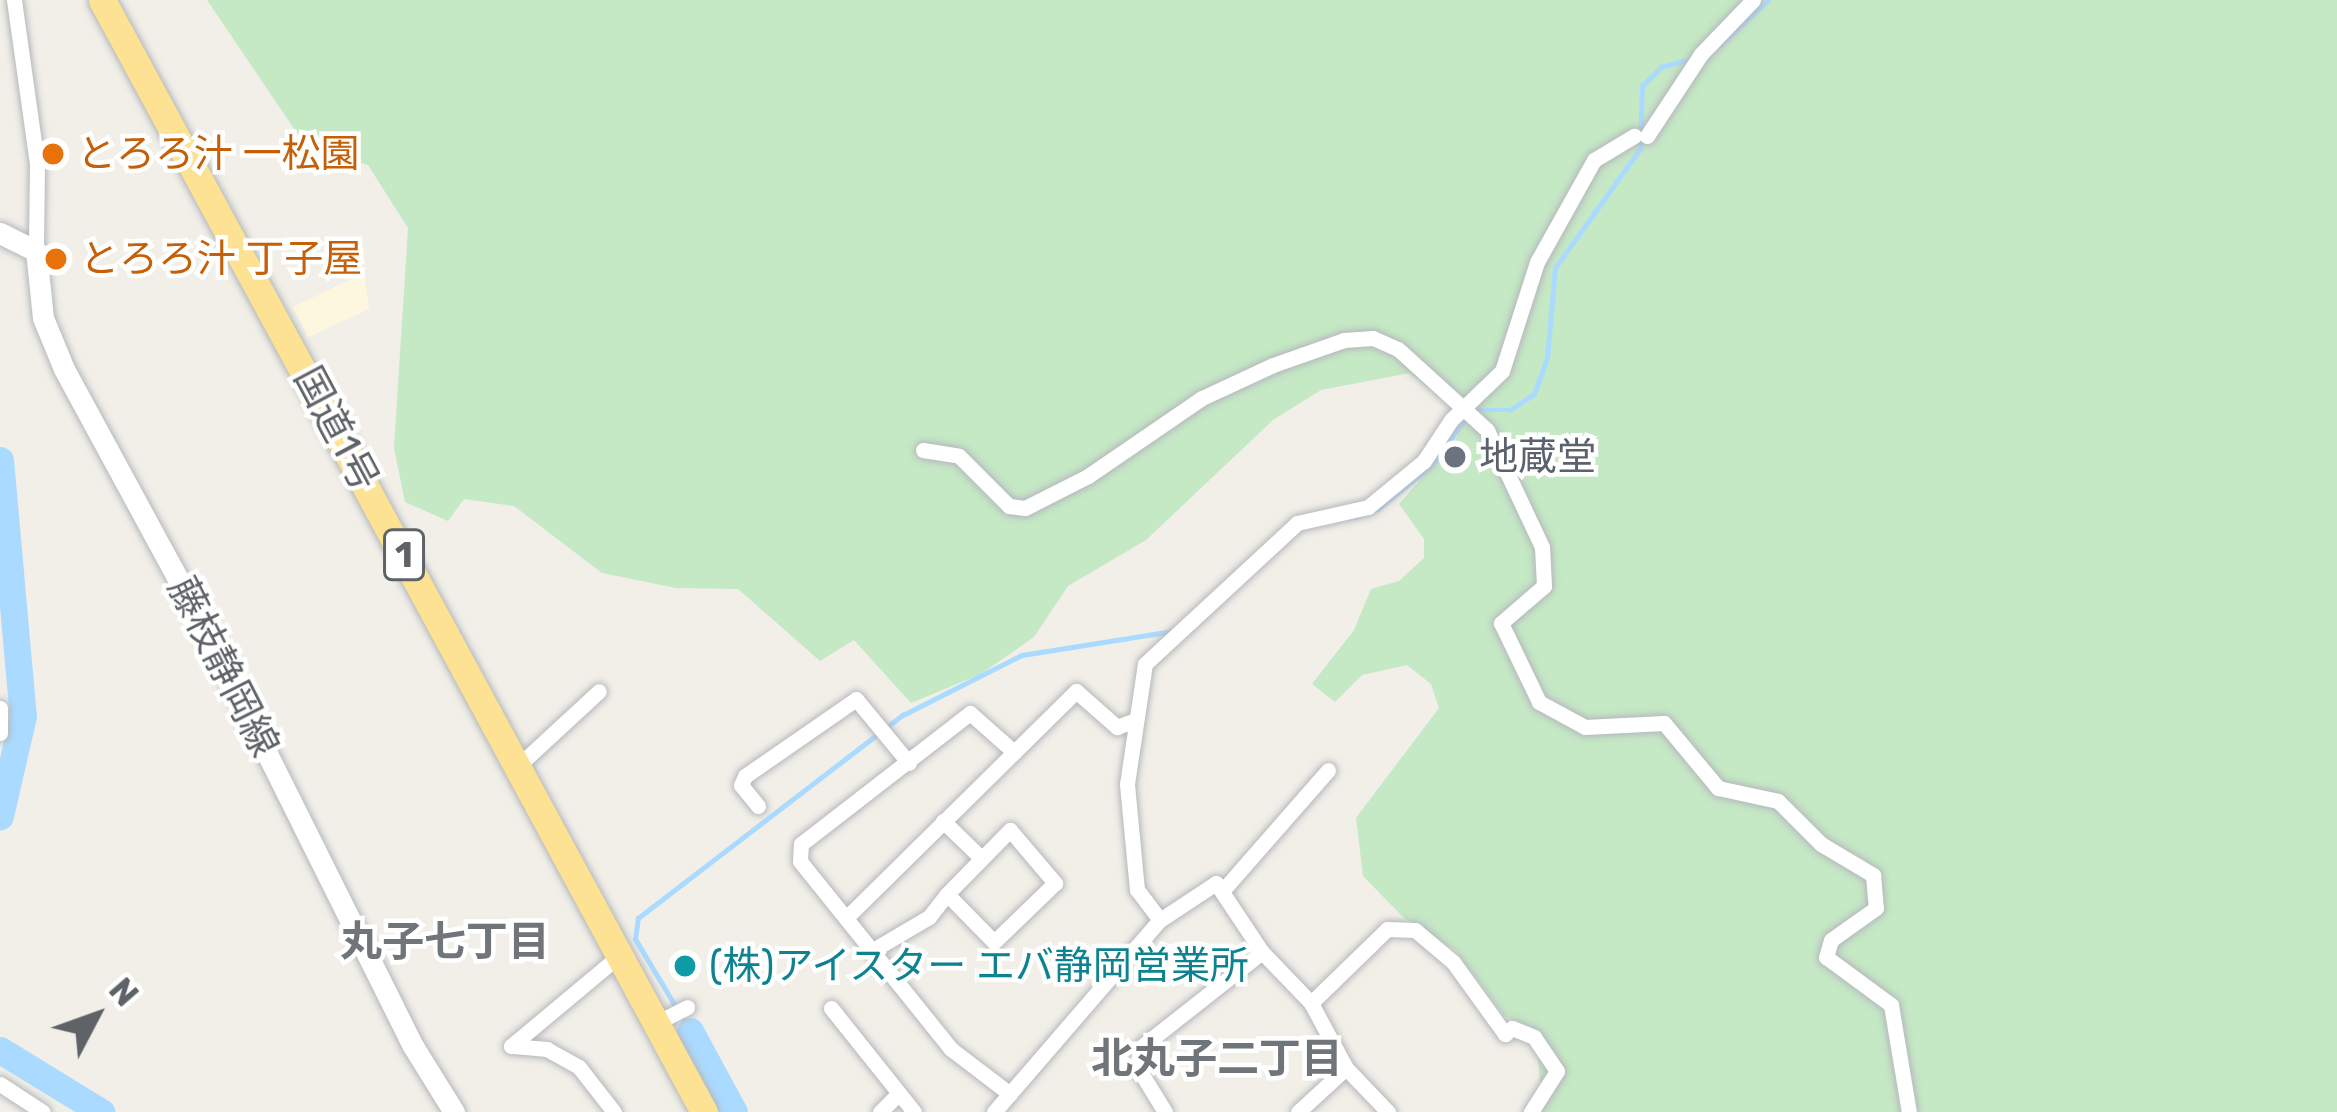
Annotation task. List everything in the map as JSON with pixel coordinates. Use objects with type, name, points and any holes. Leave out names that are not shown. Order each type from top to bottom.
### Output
[{"type":"highway","name":"国道1号","points":[[102,0],[620,955],[663,1020],[704,1112]]},
{"type":"main road","points":[[8,237],[36,251]]},
{"type":"main road","name":"藤枝静岡線","points":[[36,251],[43,318],[64,369],[200,619],[412,1046],[454,1112]]},
{"type":"street","points":[[14,0],[37,164],[36,251]]},
{"type":"street","points":[[1160,920],[1137,890],[1127,784],[1145,664],[1297,523],[1310,514],[1358,512],[1382,498],[1432,453],[1462,408],[1502,370],[1538,262],[1594,160],[1641,136],[1701,54],[1753,0]]},
{"type":"street","points":[[923,450],[959,456],[1009,506],[1025,508],[1107,465],[1202,398],[1317,348],[1365,338],[1398,349],[1495,442],[1548,562],[1544,586],[1501,622],[1539,702],[1586,728],[1664,723],[1718,788],[1778,801],[1821,844],[1873,875],[1876,908],[1831,940],[1826,957],[1891,1005],[1909,1112]]},
{"type":"street","points":[[518,766],[599,691]]},
{"type":"street","points":[[847,917],[1076,691],[1117,727],[1135,720]]},
{"type":"street","points":[[758,806],[741,784],[746,776],[856,699],[908,763]]},
{"type":"street","points":[[0,708],[0,733]]},
{"type":"street","points":[[1010,1094],[951,1049],[800,861],[801,844],[970,713],[1014,752]]},
{"type":"street","points":[[1224,889],[1328,770]]},
{"type":"street","points":[[943,821],[980,858]]},
{"type":"street","points":[[873,950],[929,917],[947,894],[980,858],[1010,830],[1055,883],[994,943],[947,894]]},
{"type":"street","points":[[994,1112],[1160,920],[1216,883],[1262,952],[1311,1003],[1346,1068],[1388,1112]]},
{"type":"street","points":[[1311,1003],[1387,929],[1415,930],[1453,962],[1505,1034],[1511,1028],[1534,1037],[1557,1072],[1531,1112]]},
{"type":"street","points":[[1165,1112],[1138,1067],[1140,1048],[1262,952]]},
{"type":"street","points":[[614,1112],[579,1066],[547,1049],[511,1046],[620,955]]},
{"type":"street","points":[[663,1020],[688,1007]]},
{"type":"street","points":[[831,1007],[914,1112]]},
{"type":"street","points":[[1298,1112],[1346,1068]]},
{"type":"street","points":[[0,1084],[43,1112]]},
{"type":"street","points":[[880,1112],[898,1094]]},
{"type":"shaded area","points":[[364,273],[369,309],[308,337],[293,307]]},
{"type":"green space","points":[[207,0],[2337,0],[2337,1112],[1542,1112],[1536,1029],[1504,1016],[1455,950],[1404,918],[1363,876],[1356,818],[1439,708],[1431,684],[1407,665],[1362,675],[1335,702],[1312,684],[1354,630],[1371,589],[1399,581],[1424,558],[1424,539],[1399,504],[1458,436],[1448,404],[1410,373],[1321,390],[1273,420],[1146,540],[1068,586],[1034,637],[981,674],[911,703],[854,640],[820,661],[738,589],[676,588],[602,573],[514,506],[464,499],[448,521],[405,502],[394,448],[408,228],[368,165],[305,145]]},
{"type":"waterway","points":[[1720,45],[1768,0]]},
{"type":"waterway","points":[[1355,517],[1378,509],[1432,465],[1465,419],[1479,410],[1510,410],[1534,394],[1547,359],[1555,268],[1640,149],[1642,86],[1661,67],[1688,60]]},
{"type":"waterway","points":[[0,460],[23,716],[0,816]]},
{"type":"waterway","points":[[690,1031],[635,939],[638,918],[903,715],[1022,655],[1174,631]]},
{"type":"waterway","points":[[690,1031],[734,1112]]},
{"type":"waterway","points":[[0,1050],[101,1112]]},
{"type":"place","name":"とろろ汁 一松園","points":[[53,154]]},
{"type":"place","name":"とろろ汁 丁子屋","points":[[56,259]]},
{"type":"place","name":"地蔵堂","points":[[1455,457]]},
{"type":"place","name":"(株)アイスター エバ静岡営業所","points":[[685,966]]},
{"type":"district","name":"丸子七丁目","points":[[445,942]]},
{"type":"district","name":"北丸子二丁目","points":[[1217,1059]]}]
